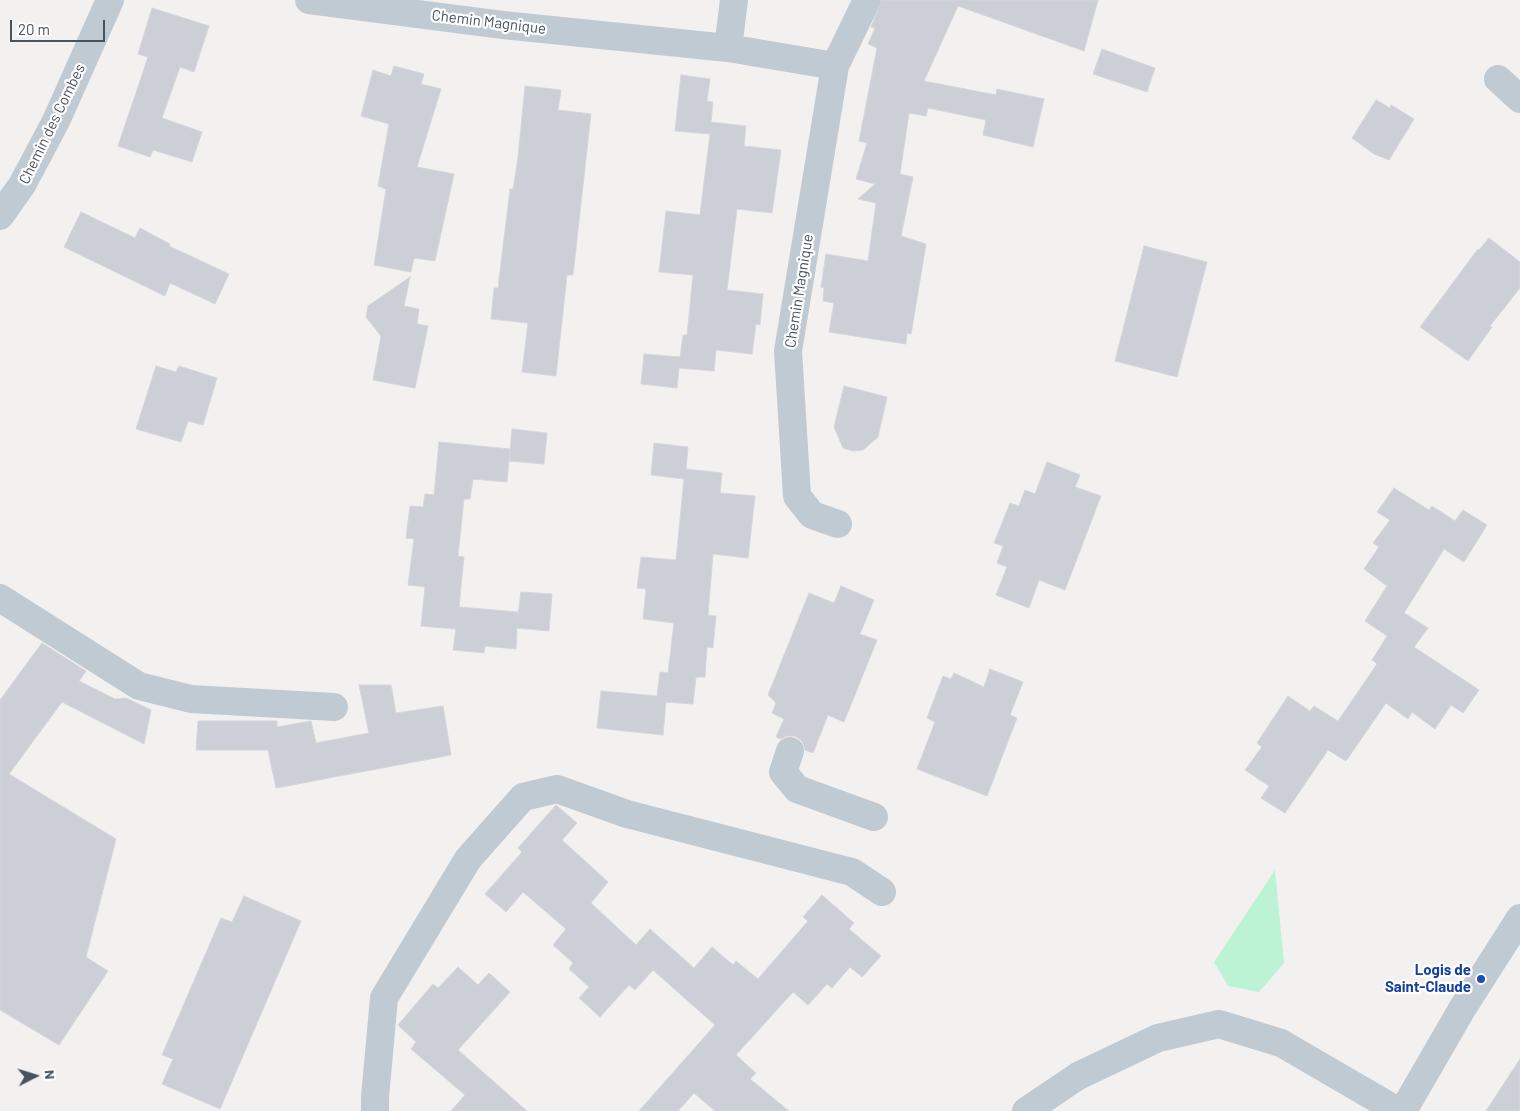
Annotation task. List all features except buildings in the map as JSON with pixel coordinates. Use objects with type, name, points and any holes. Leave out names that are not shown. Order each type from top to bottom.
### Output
[{"type":"street","name":"Chemin des Combes","points":[[0,216],[22,185],[56,121],[110,0]]},
{"type":"street","name":"Chemin Magnique","points":[[309,0],[502,25],[728,48],[835,66]]},
{"type":"street","points":[[728,48],[734,0]]},
{"type":"street","name":"Chemin Magnique","points":[[838,524],[812,515],[797,496],[788,351],[835,66],[867,0]]},
{"type":"street","points":[[1498,79],[1520,98]]},
{"type":"street","points":[[0,598],[139,686],[191,699],[334,707]]},
{"type":"street","points":[[790,751],[783,772],[797,789],[874,817]]},
{"type":"street","points":[[375,1111],[384,998],[468,859],[523,797],[556,789],[628,814],[852,872],[882,892]]},
{"type":"street","points":[[1403,1111],[1462,1009],[1520,918]]},
{"type":"street","points":[[1026,1111],[1078,1076],[1158,1038],[1219,1024],[1281,1043],[1398,1111]]},
{"type":"green space","points":[[1275,870],[1284,963],[1259,992],[1228,986],[1214,962]]},
{"type":"place","name":"Logis de Saint-Claude","points":[[1481,979]]}]
